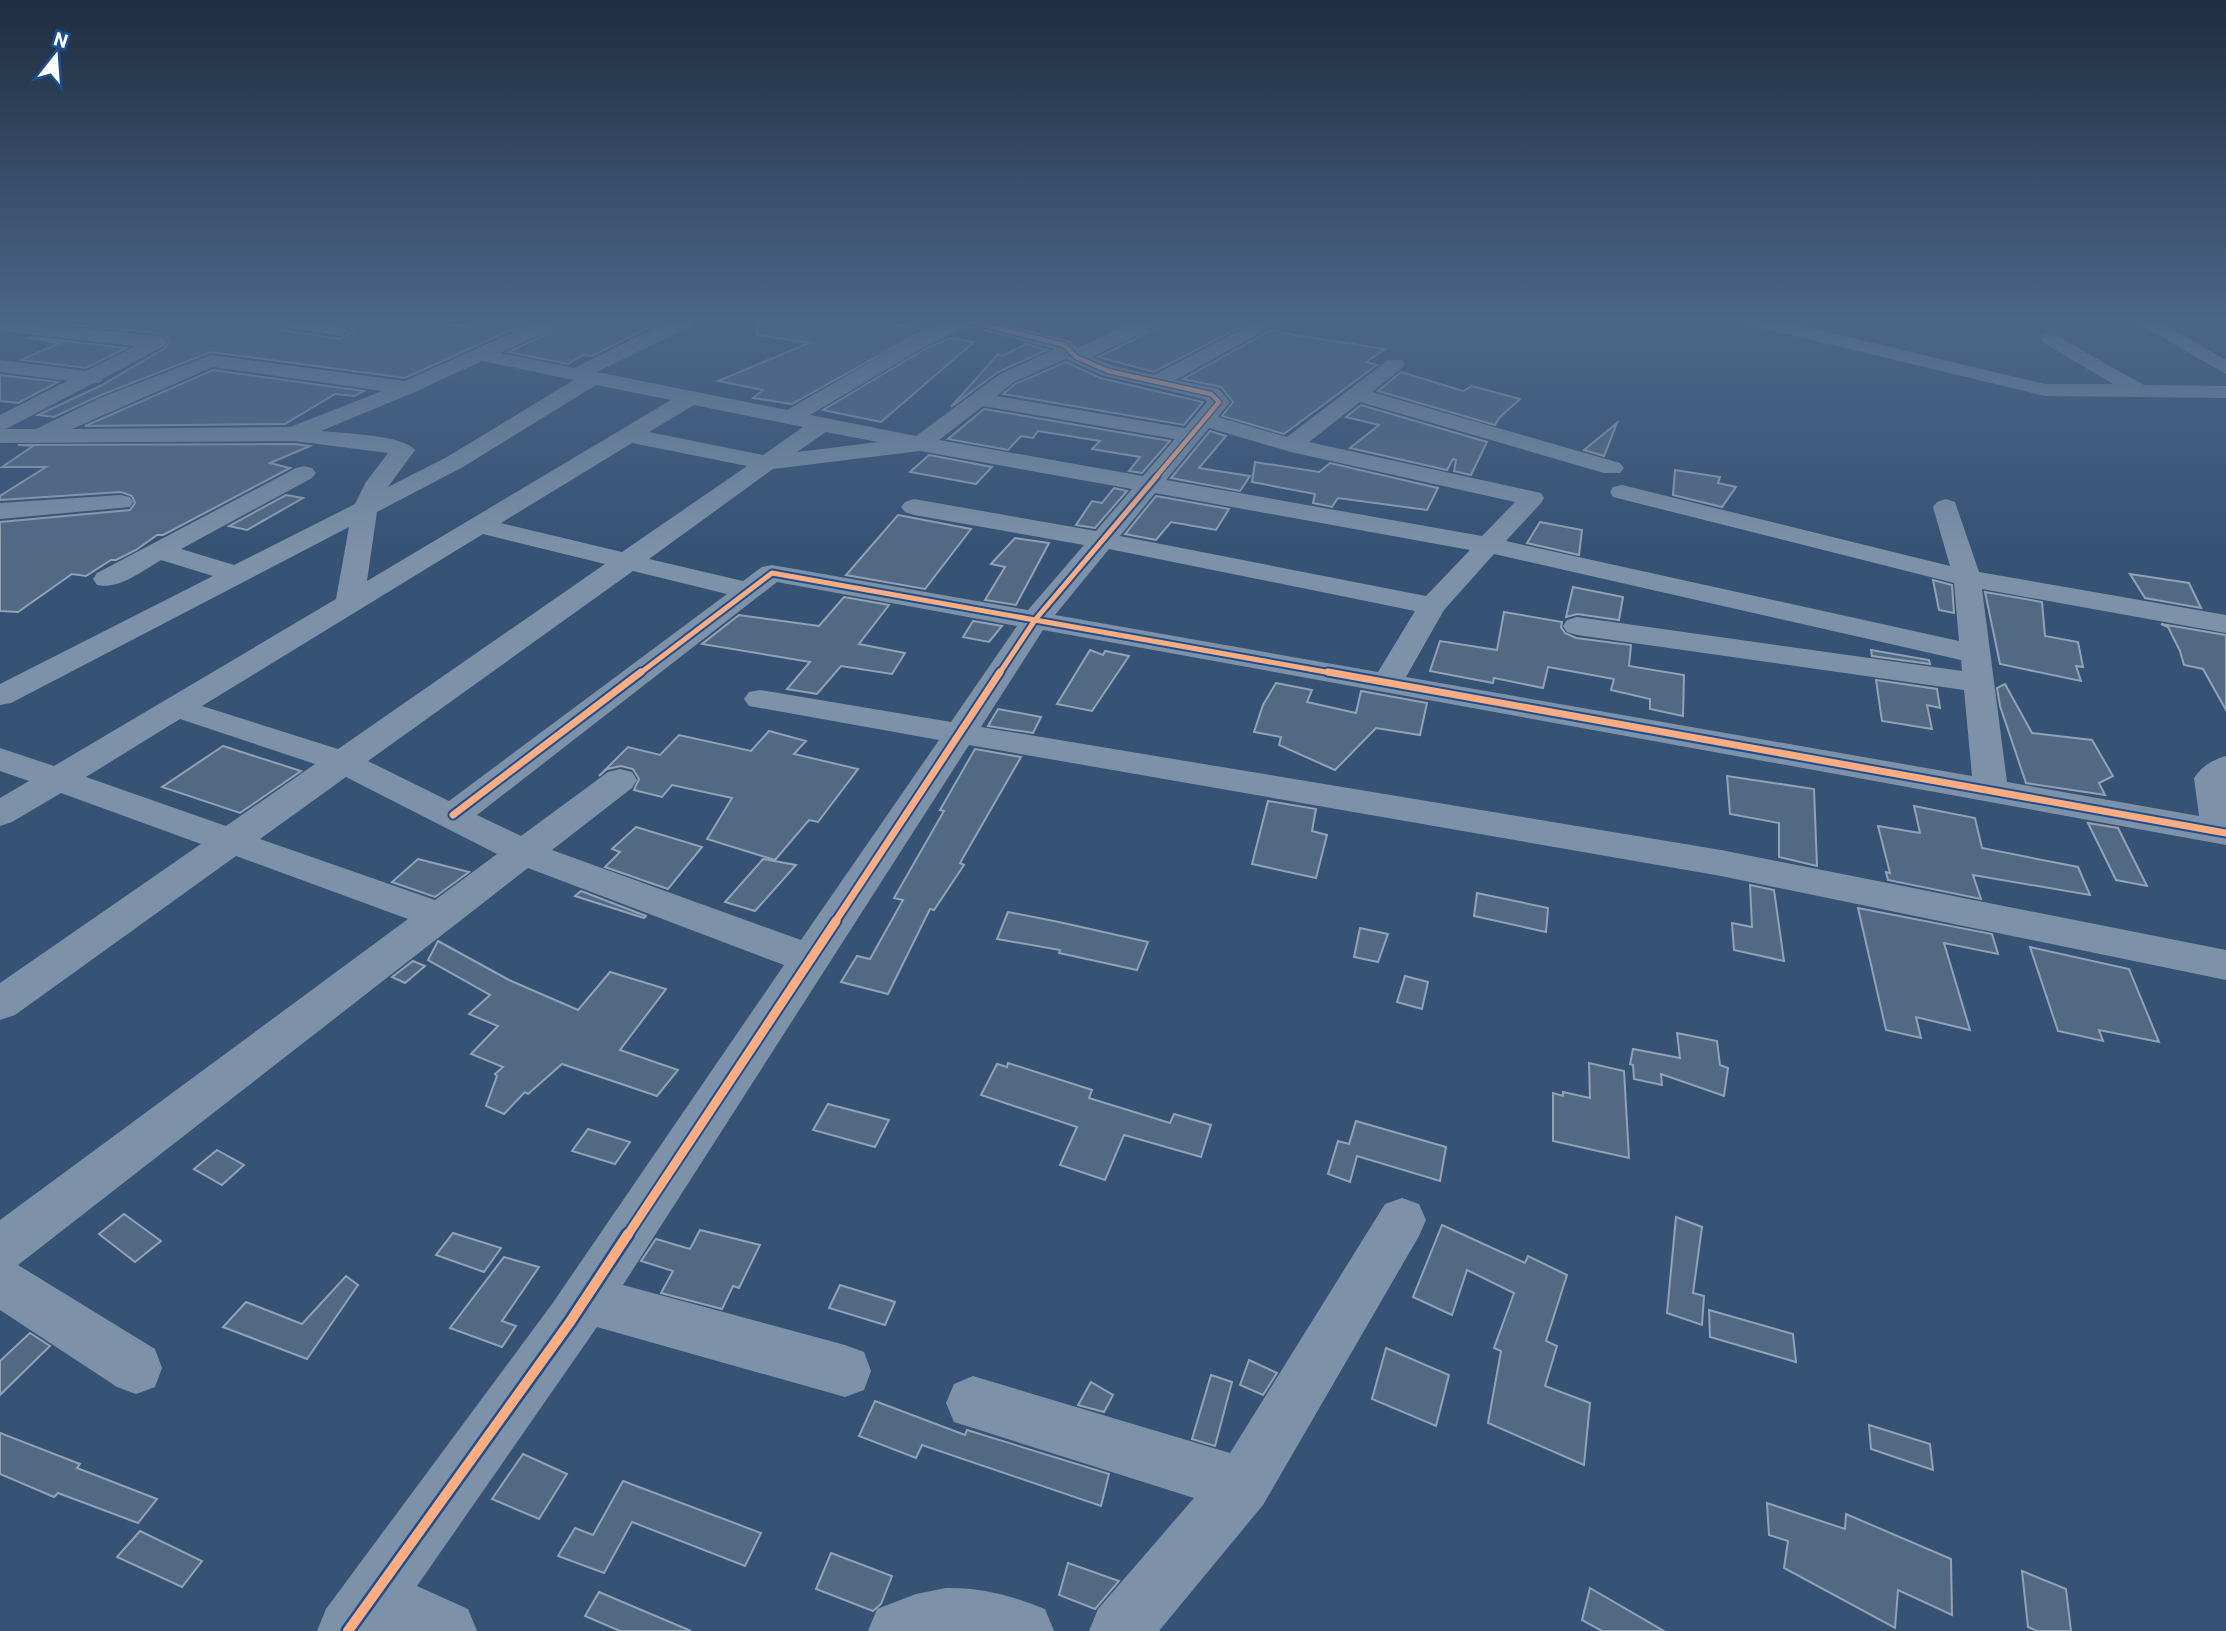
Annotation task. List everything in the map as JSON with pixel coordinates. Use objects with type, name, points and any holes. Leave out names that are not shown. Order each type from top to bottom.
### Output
[{"type":"street","points":[[0,424],[52,397]]},
{"type":"street","points":[[39,436],[122,397]]},
{"type":"street","points":[[246,454],[385,397]]},
{"type":"street","points":[[0,696],[455,462],[553,397]]},
{"type":"street","points":[[0,814],[691,397]]},
{"type":"street","points":[[692,397],[920,443],[1488,545],[1977,668]]},
{"type":"street","points":[[791,418],[826,397]]},
{"type":"street","points":[[628,435],[768,463],[920,443],[982,397]]},
{"type":"street","points":[[446,1631],[360,1614],[585,1299],[1035,620],[1219,402],[1216,397]]},
{"type":"street","points":[[1291,445],[1351,397]]},
{"type":"street","points":[[1366,397],[1612,468]]},
{"type":"street","points":[[979,399],[1196,427],[1532,498],[1432,606],[1387,683]]},
{"type":"street","points":[[0,1004],[822,424]]},
{"type":"street","points":[[0,436],[294,434],[403,450],[378,482],[365,508],[349,604]]},
{"type":"street","points":[[107,579],[304,473]]},
{"type":"street","points":[[1622,492],[1967,578],[2226,624]]},
{"type":"street","points":[[0,511],[121,502]]},
{"type":"street","points":[[915,507],[1102,540],[1432,606]]},
{"type":"street","points":[[1947,507],[1967,578],[1991,791]]},
{"type":"street","points":[[480,525],[749,591]]},
{"type":"street","points":[[158,551],[236,574]]},
{"type":"street","points":[[453,816],[772,573],[2223,833],[2211,778],[2226,767]]},
{"type":"street","points":[[1577,626],[1977,668]]},
{"type":"street","points":[[760,699],[1721,863],[2226,965]]},
{"type":"street","points":[[177,708],[343,762],[524,853],[810,960]]},
{"type":"street","points":[[0,759],[440,916]]},
{"type":"street","points":[[0,1249],[620,780]]},
{"type":"street","points":[[1119,1631],[1243,1485],[1402,1220]]},
{"type":"street","points":[[0,1282],[136,1368]]},
{"type":"street","points":[[585,1299],[845,1371]]},
{"type":"street","points":[[973,1403],[1243,1485]]},
{"type":"street","points":[[899,1631],[927,1619],[975,1618],[1023,1631]]},
{"type":"building","points":[[0,397],[29,397],[18,403],[0,401]]},
{"type":"building","points":[[76,397],[96,397],[54,417],[38,415]]},
{"type":"building","points":[[151,397],[330,397],[285,424],[85,426]]},
{"type":"building","points":[[754,397],[804,397],[792,404]]},
{"type":"building","points":[[845,397],[910,397],[881,422],[823,410]]},
{"type":"building","points":[[1021,397],[1182,397],[1203,402],[1184,425]]},
{"type":"building","points":[[1229,397],[1334,397],[1284,434],[1222,416],[1233,402]]},
{"type":"building","points":[[1399,397],[1520,399],[1495,425]]},
{"type":"building","points":[[1361,405],[1487,442],[1471,475],[1454,471],[1456,460],[1453,459],[1447,470],[1350,448],[1379,425],[1346,417]]},
{"type":"building","points":[[984,409],[1170,441],[1142,473],[1129,471],[1140,457],[1092,449],[1100,441],[1038,431],[1033,438],[1021,436],[1008,450],[948,439]]},
{"type":"building","points":[[1617,423],[1604,456],[1584,450]]},
{"type":"building","points":[[1210,431],[1226,436],[1199,468],[1250,476],[1240,491],[1171,478]]},
{"type":"building","points":[[18,445],[310,446],[270,463],[290,468],[163,535],[157,535],[136,550],[111,560],[86,576],[72,574],[18,612],[0,611],[0,522],[130,510],[135,503],[132,496],[121,492],[0,500],[0,496],[46,467],[2,467],[33,446]]},
{"type":"building","points":[[929,455],[992,467],[976,484],[910,472]]},
{"type":"building","points":[[1255,462],[1319,472],[1330,463],[1438,488],[1427,510],[1338,498],[1332,507],[1313,503],[1315,494],[1252,482]]},
{"type":"building","points":[[1675,470],[1720,477],[1718,483],[1736,487],[1722,507],[1673,495]]},
{"type":"building","points":[[1114,488],[1127,491],[1095,528],[1076,525],[1092,501],[1102,503]]},
{"type":"building","points":[[286,495],[303,498],[247,530],[229,526]]},
{"type":"building","points":[[1156,496],[1229,509],[1216,530],[1171,522],[1156,540],[1125,534]]},
{"type":"building","points":[[898,515],[971,529],[925,589],[846,575]]},
{"type":"building","points":[[1540,522],[1582,530],[1579,555],[1527,543]]},
{"type":"building","points":[[1015,538],[1049,543],[1016,605],[985,600],[1005,567],[991,564]]},
{"type":"building","points":[[2130,574],[2189,583],[2201,608],[2145,598]]},
{"type":"building","points":[[1933,580],[1952,585],[1954,613],[1939,610]]},
{"type":"building","points":[[1573,587],[1623,597],[1619,620],[1577,614],[1566,617]]},
{"type":"building","points":[[1985,592],[2042,602],[2045,636],[2078,642],[2083,667],[2076,666],[2081,681],[2000,664]]},
{"type":"building","points":[[844,597],[889,605],[859,644],[905,653],[892,674],[841,666],[817,694],[787,689],[810,662],[702,644],[739,615],[819,626]]},
{"type":"building","points":[[1504,612],[1562,622],[1561,627],[1565,633],[1576,638],[1631,645],[1629,666],[1684,675],[1683,716],[1650,709],[1650,699],[1611,690],[1614,679],[1548,667],[1543,688],[1494,678],[1493,683],[1430,671],[1440,641],[1497,650]]},
{"type":"building","points":[[973,621],[1002,626],[989,642],[963,637]]},
{"type":"building","points":[[2161,624],[2226,635],[2226,710],[2203,669],[2184,665],[2168,627]]},
{"type":"building","points":[[1090,650],[1103,655],[1105,651],[1129,656],[1092,711],[1057,704]]},
{"type":"building","points":[[1871,650],[1929,660],[1930,664],[1872,656]]},
{"type":"building","points":[[1876,680],[1937,689],[1940,708],[1927,705],[1932,729],[1882,721]]},
{"type":"building","points":[[1276,683],[1312,690],[1307,702],[1356,713],[1361,691],[1427,703],[1420,735],[1376,728],[1335,770],[1279,745],[1281,737],[1254,732],[1263,705]]},
{"type":"building","points":[[2005,684],[2032,733],[2092,740],[2113,776],[2099,783],[2105,795],[2026,783],[2000,706],[1997,688]]},
{"type":"building","points":[[998,709],[1041,717],[1033,733],[988,726]]},
{"type":"building","points":[[769,731],[806,741],[794,754],[858,769],[818,822],[809,820],[775,860],[707,839],[732,798],[672,785],[662,797],[634,790],[639,779],[633,769],[621,766],[607,769],[599,776],[628,747],[660,755],[679,735],[751,751]]},
{"type":"building","points":[[223,746],[301,771],[240,813],[162,787]]},
{"type":"building","points":[[975,749],[1021,757],[960,863],[964,865],[934,910],[930,909],[888,994],[841,982],[857,956],[870,959],[903,900],[894,898],[944,811],[940,810]]},
{"type":"building","points":[[1727,776],[1814,789],[1817,866],[1779,857],[1779,823],[1730,814]]},
{"type":"building","points":[[1268,801],[1316,809],[1312,831],[1327,835],[1316,878],[1252,864]]},
{"type":"building","points":[[1914,806],[1975,818],[1982,848],[2078,867],[2090,895],[1973,875],[1981,899],[1888,880],[1886,872],[1890,873],[1878,826],[1920,833]]},
{"type":"building","points":[[2088,823],[2118,828],[2147,886],[2116,880]]},
{"type":"building","points":[[636,827],[702,847],[668,889],[605,867],[620,852],[612,849]]},
{"type":"building","points":[[418,859],[469,872],[435,897],[392,882]]},
{"type":"building","points":[[763,859],[796,865],[755,911],[725,902]]},
{"type":"building","points":[[1750,885],[1774,890],[1784,961],[1734,950],[1732,923],[1752,927]]},
{"type":"building","points":[[581,891],[646,916],[644,918],[575,896]]},
{"type":"building","points":[[1477,893],[1548,908],[1546,932],[1474,916]]},
{"type":"building","points":[[1858,908],[1992,934],[1998,954],[1944,943],[1970,1030],[1916,1017],[1921,1038],[1886,1030]]},
{"type":"building","points":[[1008,912],[1148,942],[1137,970],[1059,953],[1060,950],[997,939]]},
{"type":"building","points":[[1360,928],[1388,934],[1378,962],[1354,957]]},
{"type":"building","points":[[438,941],[509,980],[578,1010],[610,972],[666,989],[620,1050],[678,1070],[657,1096],[562,1064],[528,1094],[525,1092],[504,1114],[486,1106],[497,1076],[495,1074],[503,1067],[471,1054],[498,1026],[469,1014],[490,995],[428,960]]},
{"type":"building","points":[[2030,947],[2129,969],[2159,1042],[2099,1030],[2103,1041],[2058,1031]]},
{"type":"building","points":[[413,961],[425,966],[405,983],[392,977]]},
{"type":"building","points":[[1405,976],[1428,982],[1422,1009],[1397,1002]]},
{"type":"building","points":[[1677,1033],[1717,1041],[1720,1065],[1728,1068],[1724,1096],[1661,1074],[1662,1085],[1634,1079],[1633,1065],[1630,1064],[1633,1049],[1680,1058]]},
{"type":"building","points":[[1008,1063],[1092,1090],[1089,1098],[1170,1123],[1174,1114],[1211,1125],[1201,1157],[1124,1135],[1105,1180],[1060,1165],[1077,1127],[981,1095],[997,1064],[1007,1067]]},
{"type":"building","points":[[1589,1063],[1624,1071],[1629,1158],[1553,1141],[1553,1093],[1563,1096],[1563,1092],[1590,1098]]},
{"type":"building","points":[[828,1104],[889,1120],[875,1147],[813,1130]]},
{"type":"building","points":[[1356,1121],[1446,1147],[1440,1181],[1357,1156],[1350,1182],[1328,1174],[1338,1141],[1349,1144]]},
{"type":"building","points":[[588,1129],[630,1142],[615,1164],[572,1151]]},
{"type":"building","points":[[217,1150],[244,1165],[222,1185],[194,1169]]},
{"type":"building","points":[[124,1214],[161,1241],[135,1262],[99,1234]]},
{"type":"building","points":[[1676,1217],[1702,1227],[1693,1293],[1704,1296],[1702,1325],[1667,1313]]},
{"type":"building","points":[[1442,1225],[1525,1263],[1528,1256],[1567,1275],[1546,1341],[1557,1346],[1545,1386],[1590,1403],[1584,1465],[1488,1423],[1501,1351],[1494,1348],[1514,1293],[1467,1270],[1452,1315],[1413,1297]]},
{"type":"building","points":[[700,1230],[760,1245],[739,1288],[733,1286],[722,1309],[661,1293],[673,1271],[641,1261],[656,1239],[690,1249]]},
{"type":"building","points":[[453,1233],[501,1248],[484,1272],[436,1255]]},
{"type":"building","points":[[504,1257],[539,1267],[502,1321],[516,1326],[502,1347],[450,1328]]},
{"type":"building","points":[[346,1276],[358,1285],[307,1359],[223,1327],[246,1302],[302,1324]]},
{"type":"building","points":[[840,1285],[895,1302],[885,1325],[829,1308]]},
{"type":"building","points":[[1709,1310],[1793,1334],[1796,1362],[1710,1337]]},
{"type":"building","points":[[30,1333],[50,1346],[0,1395],[0,1361]]},
{"type":"building","points":[[1386,1348],[1449,1375],[1436,1426],[1372,1399]]},
{"type":"building","points":[[1249,1360],[1277,1373],[1263,1395],[1240,1385]]},
{"type":"building","points":[[1211,1375],[1232,1382],[1215,1446],[1192,1439]]},
{"type":"building","points":[[1091,1382],[1113,1395],[1104,1412],[1078,1405]]},
{"type":"building","points":[[875,1401],[965,1435],[967,1430],[1109,1474],[1101,1506],[922,1445],[916,1458],[859,1436]]},
{"type":"building","points":[[1869,1425],[1930,1444],[1933,1470],[1871,1449]]},
{"type":"building","points":[[0,1433],[80,1464],[77,1468],[157,1499],[138,1523],[58,1493],[54,1497],[0,1474]]},
{"type":"building","points":[[523,1454],[567,1474],[539,1519],[492,1499]]},
{"type":"building","points":[[623,1481],[761,1533],[745,1566],[632,1522],[604,1573],[558,1556],[575,1528],[593,1535]]},
{"type":"building","points":[[1767,1503],[1845,1529],[1846,1514],[1951,1559],[1952,1615],[1898,1590],[1895,1628],[1784,1568],[1788,1541],[1769,1535]]},
{"type":"building","points":[[140,1531],[202,1561],[182,1587],[117,1557]]},
{"type":"building","points":[[831,1553],[892,1576],[881,1604],[873,1611],[816,1589]]},
{"type":"building","points":[[1068,1563],[1119,1581],[1095,1609],[1059,1595]]},
{"type":"building","points":[[2022,1571],[2066,1589],[2071,1631],[2037,1631],[2028,1627]]},
{"type":"building","points":[[1590,1588],[1664,1631],[1602,1631],[1582,1620]]},
{"type":"building","points":[[599,1592],[691,1631],[620,1631],[585,1616]]},
{"type":"cycle path","points":[[348,1631],[570,1322],[1035,620],[1219,402],[1214,397]]},
{"type":"cycle path","points":[[453,815],[772,573],[2226,833]]}]
